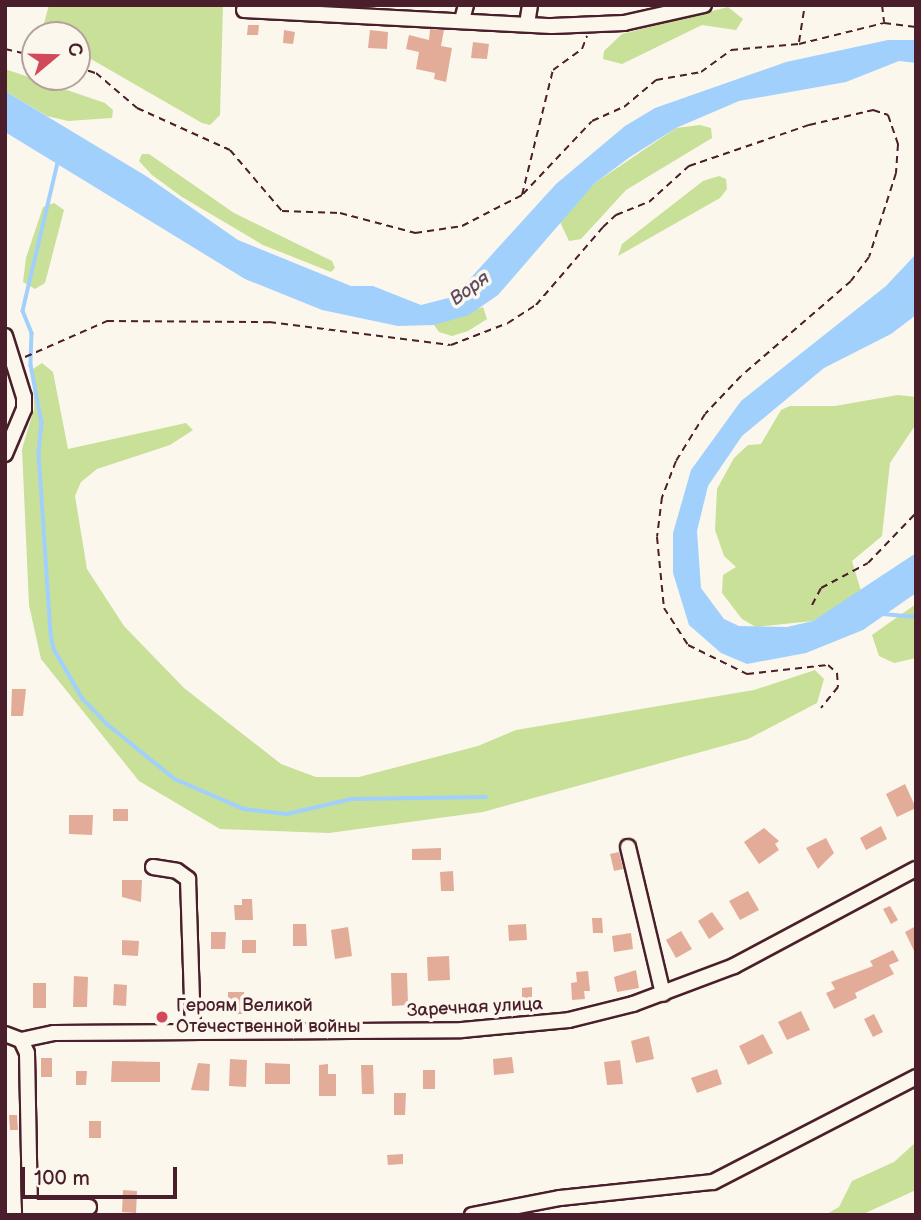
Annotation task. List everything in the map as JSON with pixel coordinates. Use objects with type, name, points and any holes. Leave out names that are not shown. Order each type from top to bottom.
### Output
[{"type":"street","points":[[462,20],[466,5]]},
{"type":"street","points":[[527,24],[530,5]]},
{"type":"street","points":[[244,10],[590,25],[665,17],[704,5]]},
{"type":"street","points":[[5,336],[16,365],[24,409],[5,454]]},
{"type":"street","points":[[628,847],[663,994]]},
{"type":"street","points":[[153,867],[177,871],[188,879],[193,1031]]},
{"type":"street","name":"Заречная улица","points":[[22,1040],[54,1032],[515,1027],[580,1018],[663,994],[734,965],[916,869]]},
{"type":"street","points":[[5,1034],[22,1040],[27,1053],[30,1211],[89,1206]]},
{"type":"street","points":[[472,1215],[560,1198],[713,1182],[916,1077]]},
{"type":"path","points":[[799,44],[805,5]]},
{"type":"path","points":[[882,5],[884,23]]},
{"type":"path","points":[[91,71],[137,108],[230,150],[282,211],[340,213],[415,233],[462,226],[523,195],[592,121],[624,107],[656,80],[701,72],[731,50],[799,44],[884,23],[916,27]]},
{"type":"path","points":[[523,195],[553,69],[582,49],[590,25]]},
{"type":"path","points":[[16,365],[49,344],[107,321],[269,322],[451,345],[508,323],[536,304],[616,215],[649,202],[689,166],[808,125],[873,110],[888,115],[898,144],[896,173],[869,257],[850,281],[741,376],[705,414],[676,461],[662,497],[656,537],[664,608],[688,645],[747,674],[828,665],[837,673],[838,687],[821,708]]},
{"type":"path","points":[[812,605],[821,588],[868,563],[916,513]]},
{"type":"green space","points":[[49,5],[223,5],[220,115],[210,125],[202,123],[91,59],[91,21],[45,21]]},
{"type":"green space","points":[[728,7],[743,19],[736,30],[702,25],[622,64],[603,59],[604,51],[622,34]]},
{"type":"green space","points":[[5,69],[21,74],[21,91],[70,91],[105,103],[113,110],[112,118],[68,121],[47,116],[5,91]]},
{"type":"green space","points":[[700,125],[711,128],[712,138],[626,190],[581,239],[569,241],[560,222],[595,183],[676,128]]},
{"type":"green space","points":[[142,154],[149,154],[234,213],[332,261],[335,268],[331,272],[263,245],[182,197],[152,175],[139,161]]},
{"type":"green space","points":[[719,176],[726,179],[727,189],[720,198],[618,256],[622,244],[703,181]]},
{"type":"green space","points":[[54,203],[64,210],[45,283],[35,289],[23,282],[26,258],[43,207]]},
{"type":"green space","points":[[483,307],[487,319],[468,331],[452,336],[439,332],[434,325]]},
{"type":"green space","points":[[42,363],[53,372],[68,449],[186,423],[193,430],[170,445],[97,469],[81,482],[75,496],[87,569],[124,626],[184,688],[281,764],[316,777],[359,777],[478,746],[516,730],[754,690],[815,670],[824,679],[817,703],[748,739],[483,812],[329,833],[220,829],[139,781],[41,659],[29,605],[22,449],[34,409],[33,369]]},
{"type":"green space","points":[[898,395],[916,397],[916,424],[890,463],[882,536],[852,561],[861,591],[813,621],[756,627],[742,619],[722,593],[723,575],[736,567],[724,556],[715,530],[717,489],[734,458],[748,445],[761,444],[781,410],[790,406],[835,406]]},
{"type":"green space","points":[[916,604],[916,658],[894,663],[879,656],[872,635]]},
{"type":"green space","points":[[916,1142],[916,1190],[861,1215],[825,1215],[839,1207],[852,1181],[894,1162]]},
{"type":"water","name":"Воря","points":[[888,40],[916,40],[916,63],[899,61],[846,82],[739,101],[676,128],[595,183],[498,295],[469,315],[434,325],[398,326],[322,310],[245,279],[5,132],[5,91],[146,176],[238,240],[351,286],[373,286],[421,305],[448,298],[466,283],[556,184],[625,126],[655,108],[786,62]]},
{"type":"water","points":[[916,254],[916,315],[891,334],[824,368],[742,436],[708,486],[697,531],[701,588],[724,619],[739,626],[787,627],[813,621],[916,553],[916,593],[863,630],[806,653],[747,664],[721,653],[689,625],[673,573],[673,533],[691,470],[741,401],[886,286]]},
{"type":"building","points":[[248,25],[259,25],[258,35],[247,35]]},
{"type":"building","points":[[430,29],[444,30],[441,46],[452,48],[446,82],[434,79],[435,73],[416,69],[419,52],[406,49],[409,35],[429,40]]},
{"type":"building","points":[[284,30],[295,32],[293,44],[283,43]]},
{"type":"building","points":[[370,30],[388,32],[387,49],[368,48]]},
{"type":"building","points":[[473,42],[489,44],[487,59],[471,58]]},
{"type":"building","points":[[12,689],[26,689],[23,716],[11,716]]},
{"type":"building","points":[[905,784],[916,808],[897,817],[886,794]]},
{"type":"building","points":[[113,809],[128,809],[128,821],[113,821]]},
{"type":"building","points":[[69,815],[93,815],[92,835],[69,834]]},
{"type":"building","points":[[881,826],[887,839],[866,850],[860,838]]},
{"type":"building","points":[[764,828],[779,841],[775,844],[779,850],[759,864],[744,842]]},
{"type":"building","points":[[826,838],[834,853],[818,869],[806,848]]},
{"type":"building","points":[[441,848],[441,860],[412,860],[412,849]]},
{"type":"building","points":[[619,852],[623,869],[614,871],[610,854]]},
{"type":"building","points":[[453,871],[454,891],[441,891],[440,872]]},
{"type":"building","points":[[122,880],[142,880],[141,902],[122,897]]},
{"type":"building","points":[[748,891],[759,910],[740,920],[729,901]]},
{"type":"building","points":[[242,899],[252,899],[253,920],[235,920],[234,905],[242,905]]},
{"type":"building","points":[[890,906],[898,920],[891,924],[883,909]]},
{"type":"building","points":[[712,912],[724,929],[709,939],[698,921]]},
{"type":"building","points":[[592,918],[602,918],[603,933],[593,933]]},
{"type":"building","points":[[293,924],[306,924],[307,946],[293,946]]},
{"type":"building","points":[[526,924],[527,940],[509,941],[508,925]]},
{"type":"building","points":[[916,926],[916,955],[905,932]]},
{"type":"building","points":[[348,927],[352,956],[335,959],[331,930]]},
{"type":"building","points":[[681,931],[692,949],[676,958],[666,940]]},
{"type":"building","points":[[211,932],[226,932],[225,949],[211,949]]},
{"type":"building","points":[[631,933],[633,949],[614,952],[612,936]]},
{"type":"building","points":[[122,940],[139,941],[138,956],[122,955]]},
{"type":"building","points":[[242,940],[256,940],[256,953],[242,953]]},
{"type":"building","points":[[893,950],[899,961],[889,965],[894,974],[855,993],[857,998],[834,1009],[826,993],[835,989],[831,982],[873,966],[870,961]]},
{"type":"building","points":[[449,956],[450,980],[428,981],[427,957]]},
{"type":"building","points":[[636,970],[639,988],[617,992],[614,977]]},
{"type":"building","points":[[588,971],[590,991],[584,991],[585,999],[572,1000],[571,983],[577,982],[576,972]]},
{"type":"building","points":[[391,973],[407,973],[408,1005],[392,1006]]},
{"type":"building","points":[[74,976],[88,977],[87,1007],[73,1007]]},
{"type":"building","points":[[33,983],[46,983],[46,1008],[33,1008]]},
{"type":"building","points":[[114,984],[127,985],[126,1006],[113,1005]]},
{"type":"building","points":[[532,987],[532,1002],[522,1002],[522,988]]},
{"type":"building","points":[[228,992],[244,992],[244,1014],[228,1014]]},
{"type":"building","points":[[801,1011],[810,1030],[787,1040],[778,1022]]},
{"type":"building","points":[[874,1014],[883,1032],[873,1037],[864,1019]]},
{"type":"building","points":[[763,1034],[773,1053],[748,1065],[739,1046]]},
{"type":"building","points":[[649,1036],[654,1059],[636,1063],[631,1041]]},
{"type":"building","points":[[512,1057],[514,1073],[494,1075],[493,1059]]},
{"type":"building","points":[[41,1058],[52,1058],[52,1077],[41,1077]]},
{"type":"building","points":[[230,1059],[247,1060],[246,1087],[229,1086]]},
{"type":"building","points":[[620,1060],[623,1084],[607,1085],[604,1062]]},
{"type":"building","points":[[112,1061],[160,1062],[160,1082],[111,1082]]},
{"type":"building","points":[[198,1063],[210,1064],[209,1091],[191,1090]]},
{"type":"building","points":[[265,1063],[290,1064],[290,1084],[265,1084]]},
{"type":"building","points":[[328,1064],[328,1074],[336,1074],[336,1096],[319,1096],[319,1065]]},
{"type":"building","points":[[361,1065],[373,1065],[374,1094],[362,1094]]},
{"type":"building","points":[[717,1069],[722,1084],[697,1093],[691,1078]]},
{"type":"building","points":[[423,1070],[435,1070],[435,1089],[423,1089]]},
{"type":"building","points":[[76,1071],[87,1071],[86,1085],[76,1085]]},
{"type":"building","points":[[394,1093],[406,1093],[405,1115],[394,1115]]},
{"type":"building","points":[[9,1115],[17,1115],[18,1130],[10,1130]]},
{"type":"building","points":[[89,1121],[101,1121],[101,1138],[89,1138]]},
{"type":"building","points":[[403,1154],[403,1164],[388,1165],[387,1155]]},
{"type":"building","points":[[123,1190],[137,1191],[136,1213],[122,1212]]},
{"type":"waterway","points":[[58,163],[23,311],[32,333],[31,365],[42,423],[39,453],[51,634],[54,649],[83,699],[107,724],[175,779],[244,809],[287,814],[352,799],[486,797]]},
{"type":"waterway","points":[[883,614],[916,617]]},
{"type":"place","name":"Героям Великой Отечественной войны","points":[[162,1017]]}]
